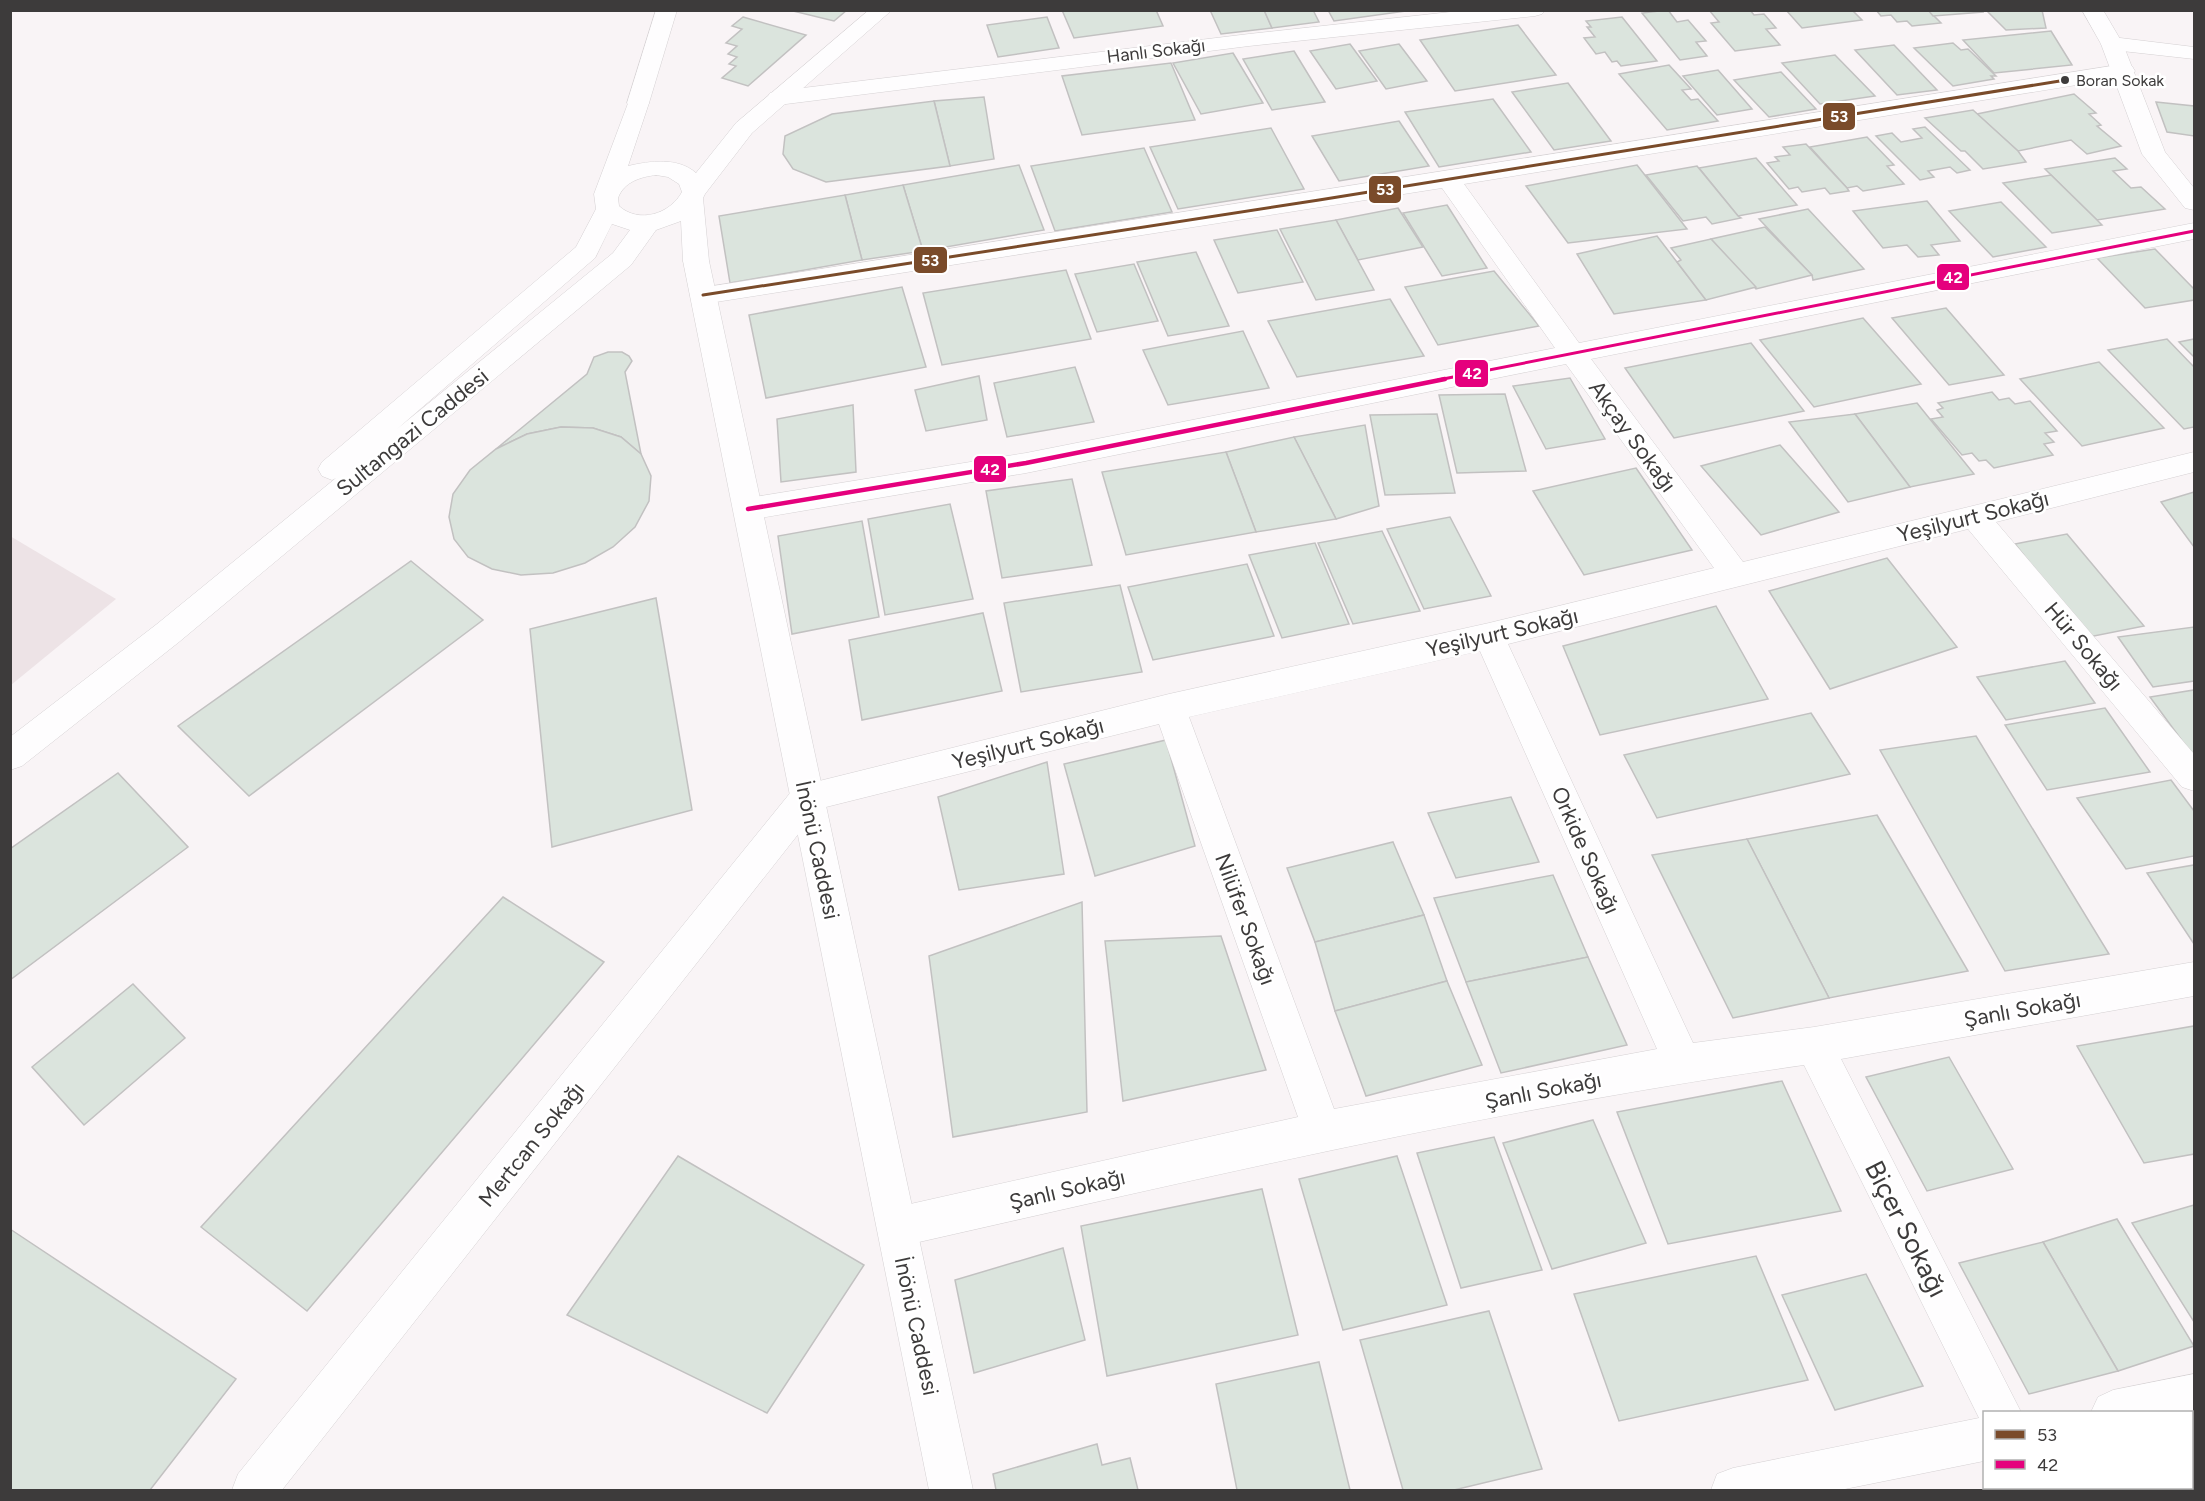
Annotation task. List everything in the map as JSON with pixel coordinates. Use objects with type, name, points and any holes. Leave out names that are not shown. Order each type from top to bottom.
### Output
[{"type":"street","points":[[655,222],[623,220],[607,202],[667,10]]},
{"type":"street","name":"Sultangazi Caddesi","points":[[10,756],[168,633],[622,259],[655,222],[680,212],[744,128],[882,10]]},
{"type":"street","name":"Hanlı Sokağı","points":[[778,98],[1249,40],[1535,10]]},
{"type":"street","points":[[2092,10],[2112,44],[2124,71],[2154,154],[2194,203]]},
{"type":"street","points":[[2112,44],[2194,53]]},
{"type":"street","points":[[703,295],[2124,71]]},
{"type":"street","points":[[638,103],[656,155],[688,177],[693,196],[696,261]]},
{"type":"street","name":"Sultangazi Caddesi","points":[[168,633],[186,593],[586,252],[607,202],[620,179],[656,155],[744,128]]},
{"type":"street","name":"Akçay Sokağı","points":[[1448,179],[1736,575]]},
{"type":"street","name":"İnönü Caddesi","points":[[655,222],[696,261],[951,1491]]},
{"type":"street","points":[[748,509],[1026,463],[2194,231]]},
{"type":"street","name":"Yeşilyurt Sokağı","points":[[807,798],[1169,708],[1489,636],[2194,462]]},
{"type":"street","name":"Hür Sokağı","points":[[1974,516],[2194,777]]},
{"type":"street","name":"Orkide Sokağı","points":[[1489,636],[1683,1063]]},
{"type":"street","name":"Nilüfer Sokağı","points":[[1169,708],[1323,1131]]},
{"type":"street","name":"Mertcan Sokağı","points":[[254,1491],[807,798]]},
{"type":"street","name":"Şanlı Sokağı","points":[[897,1227],[1323,1131],[1683,1063],[1814,1045],[2194,979]]},
{"type":"street","name":"Biçer Sokağı","points":[[1814,1045],[1998,1411]]},
{"type":"street","points":[[2123,1411],[2194,1396]]},
{"type":"street","points":[[1733,1491],[1983,1439]]},
{"type":"shaded area","points":[[10,536],[116,599],[11,685],[10,685]]},
{"type":"building","points":[[789,10],[847,10],[834,21]]},
{"type":"building","points":[[1062,10],[1156,10],[1163,26],[1074,38]]},
{"type":"building","points":[[1210,10],[1264,10],[1272,28],[1221,34]]},
{"type":"building","points":[[1264,10],[1313,10],[1319,22],[1272,28]]},
{"type":"building","points":[[1328,10],[1413,10],[1334,21]]},
{"type":"building","points":[[1668,10],[1677,22],[1688,20],[1706,41],[1696,42],[1707,56],[1680,60],[1642,13]]},
{"type":"building","points":[[1709,10],[1750,10],[1754,15],[1764,14],[1776,28],[1766,29],[1780,45],[1735,51],[1711,23],[1719,22]]},
{"type":"building","points":[[1786,10],[1852,10],[1862,20],[1802,28]]},
{"type":"building","points":[[1876,10],[1928,10],[1941,23],[1912,26],[1907,21],[1897,22],[1891,15],[1881,16]]},
{"type":"building","points":[[1928,10],[1982,10],[1983,12],[1933,16]]},
{"type":"building","points":[[1986,10],[2042,10],[2046,28],[2006,30]]},
{"type":"building","points":[[743,17],[806,35],[748,86],[722,78],[736,66],[729,64],[737,57],[728,54],[737,46],[726,43],[742,29],[732,26]]},
{"type":"building","points":[[1047,17],[1059,48],[998,57],[987,25]]},
{"type":"building","points":[[1622,17],[1657,61],[1621,66],[1617,61],[1612,62],[1605,52],[1596,54],[1584,38],[1595,37],[1587,27],[1591,27],[1586,21]]},
{"type":"building","points":[[1518,25],[1556,75],[1455,91],[1420,40]]},
{"type":"building","points":[[2051,31],[2072,65],[1994,73],[1963,40]]},
{"type":"building","points":[[1953,43],[1961,50],[1968,49],[1996,76],[1991,76],[1994,79],[1953,86],[1914,48]]},
{"type":"building","points":[[1350,44],[1377,81],[1336,89],[1310,51]]},
{"type":"building","points":[[1399,44],[1427,81],[1386,89],[1359,51]]},
{"type":"building","points":[[1894,45],[1937,90],[1897,95],[1855,50]]},
{"type":"building","points":[[1294,51],[1325,102],[1272,110],[1243,59]]},
{"type":"building","points":[[1233,53],[1263,103],[1201,114],[1173,63]]},
{"type":"building","points":[[1835,55],[1875,96],[1820,104],[1782,63]]},
{"type":"building","points":[[1171,63],[1195,120],[1082,135],[1062,76]]},
{"type":"building","points":[[1669,65],[1691,89],[1682,90],[1691,100],[1698,99],[1718,121],[1667,130],[1619,74]]},
{"type":"building","points":[[1718,70],[1752,109],[1717,115],[1683,76]]},
{"type":"building","points":[[1781,72],[1816,109],[1769,117],[1734,80]]},
{"type":"building","points":[[1568,83],[1611,141],[1554,150],[1512,92]]},
{"type":"building","points":[[2074,94],[2096,113],[2089,114],[2101,125],[2097,126],[2121,146],[2087,154],[2071,140],[2018,151],[1977,114]]},
{"type":"building","points":[[984,97],[994,159],[950,166],[934,101]]},
{"type":"building","points":[[1493,99],[1531,152],[1439,167],[1405,112]]},
{"type":"building","points":[[934,101],[950,166],[826,182],[793,169],[783,154],[785,136],[832,114]]},
{"type":"building","points":[[2156,102],[2194,106],[2194,136],[2167,132]]},
{"type":"building","points":[[1973,110],[2018,151],[2026,162],[1983,169],[1925,118]]},
{"type":"building","points":[[1399,121],[1429,166],[1339,181],[1312,136]]},
{"type":"building","points":[[1925,127],[1970,170],[1957,173],[1950,167],[1928,171],[1934,177],[1920,180],[1876,136],[1892,133],[1901,142],[1922,138],[1913,129]]},
{"type":"building","points":[[1271,128],[1304,189],[1178,209],[1150,147]]},
{"type":"building","points":[[1867,137],[1894,165],[1887,166],[1904,184],[1863,191],[1857,186],[1847,188],[1810,147]]},
{"type":"building","points":[[1806,144],[1849,191],[1830,194],[1825,188],[1802,192],[1798,187],[1789,189],[1767,163],[1779,161],[1775,157],[1790,155],[1783,147]]},
{"type":"building","points":[[1144,148],[1172,212],[1055,231],[1031,166]]},
{"type":"building","points":[[1756,158],[1797,205],[1738,216],[1699,168]]},
{"type":"building","points":[[2115,158],[2127,169],[2113,171],[2131,188],[2141,187],[2165,209],[2097,220],[2045,169]]},
{"type":"building","points":[[1019,165],[1044,230],[923,251],[903,185]]},
{"type":"building","points":[[1637,165],[1687,229],[1568,243],[1526,186]]},
{"type":"building","points":[[1697,166],[1741,218],[1712,224],[1706,217],[1683,221],[1646,175]]},
{"type":"building","points":[[2051,175],[2102,225],[2052,233],[2003,183]]},
{"type":"building","points":[[903,185],[923,251],[862,260],[845,195]]},
{"type":"building","points":[[845,195],[862,260],[730,283],[719,216]]},
{"type":"building","points":[[1927,201],[1960,241],[1931,245],[1939,255],[1918,257],[1907,245],[1883,248],[1853,211]]},
{"type":"building","points":[[2001,202],[2046,247],[1993,257],[1949,211]]},
{"type":"building","points":[[1447,205],[1487,268],[1442,276],[1403,213]]},
{"type":"building","points":[[1398,208],[1423,247],[1358,260],[1336,220]]},
{"type":"building","points":[[1808,209],[1864,269],[1813,280],[1812,275],[1759,219]]},
{"type":"building","points":[[1336,220],[1374,290],[1316,300],[1280,229]]},
{"type":"building","points":[[1765,227],[1812,275],[1756,289],[1711,239]]},
{"type":"building","points":[[1277,230],[1303,282],[1238,293],[1214,240]]},
{"type":"building","points":[[1657,236],[1706,300],[1614,314],[1577,254]]},
{"type":"building","points":[[1711,239],[1756,287],[1706,300],[1677,262],[1681,260],[1671,248]]},
{"type":"building","points":[[2155,249],[2194,289],[2194,300],[2145,308],[2097,258]]},
{"type":"building","points":[[1196,252],[1229,326],[1168,336],[1137,262]]},
{"type":"building","points":[[1134,264],[1158,321],[1097,332],[1075,274]]},
{"type":"building","points":[[1066,270],[1091,339],[942,365],[923,293]]},
{"type":"building","points":[[1494,271],[1539,326],[1438,345],[1405,287]]},
{"type":"building","points":[[902,287],[926,367],[766,398],[749,315]]},
{"type":"building","points":[[1390,299],[1424,356],[1297,377],[1268,321]]},
{"type":"building","points":[[1946,308],[2004,375],[1949,385],[1892,318]]},
{"type":"building","points":[[1863,318],[1921,384],[1814,407],[1760,340]]},
{"type":"building","points":[[1243,331],[1269,388],[1168,405],[1143,350]]},
{"type":"building","points":[[2167,339],[2194,367],[2194,427],[2184,429],[2108,350]]},
{"type":"building","points":[[2194,339],[2194,357],[2179,342]]},
{"type":"building","points":[[1751,343],[1804,411],[1674,438],[1625,368]]},
{"type":"building","points":[[608,352],[622,352],[632,361],[625,372],[641,454],[621,437],[593,428],[561,427],[527,434],[496,449],[587,374],[594,357]]},
{"type":"building","points":[[2099,362],[2164,428],[2082,446],[2020,379]]},
{"type":"building","points":[[1075,367],[1094,422],[1007,437],[994,383]]},
{"type":"building","points":[[979,376],[987,420],[926,431],[915,390]]},
{"type":"building","points":[[1570,378],[1605,439],[1546,449],[1513,386]]},
{"type":"building","points":[[1992,392],[1999,400],[2009,398],[2015,404],[2030,401],[2057,431],[2045,433],[2054,442],[2044,444],[2053,455],[1994,468],[1986,460],[1979,461],[1972,453],[1962,455],[1931,419],[1943,417],[1937,410],[1943,408],[1938,403]]},
{"type":"building","points":[[1505,394],[1526,471],[1457,473],[1439,395]]},
{"type":"building","points":[[1917,403],[1974,474],[1910,487],[1855,414]]},
{"type":"building","points":[[853,405],[856,472],[781,482],[777,419]]},
{"type":"building","points":[[1437,414],[1455,493],[1385,495],[1370,415]]},
{"type":"building","points":[[1855,414],[1910,487],[1848,502],[1789,422]]},
{"type":"building","points":[[1365,425],[1379,506],[1336,519],[1294,437]]},
{"type":"building","points":[[561,427],[593,428],[621,437],[641,454],[651,476],[649,501],[635,527],[613,547],[585,563],[553,573],[521,575],[492,569],[468,557],[454,539],[449,517],[453,494],[470,470],[496,449],[527,434]]},
{"type":"building","points":[[1294,437],[1336,519],[1256,532],[1226,452]]},
{"type":"building","points":[[1780,445],[1839,512],[1761,535],[1701,466]]},
{"type":"building","points":[[1226,452],[1256,532],[1126,555],[1102,472]]},
{"type":"building","points":[[1636,468],[1692,550],[1584,575],[1533,491]]},
{"type":"building","points":[[1072,479],[1092,565],[1002,578],[986,491]]},
{"type":"building","points":[[2194,492],[2194,547],[2161,502]]},
{"type":"building","points":[[950,504],[973,599],[885,615],[868,519]]},
{"type":"building","points":[[1450,517],[1491,596],[1424,609],[1387,529]]},
{"type":"building","points":[[862,521],[879,617],[792,634],[778,536]]},
{"type":"building","points":[[1382,531],[1420,611],[1353,624],[1318,543]]},
{"type":"building","points":[[2067,534],[2144,626],[2089,637],[2015,544]]},
{"type":"building","points":[[1315,543],[1349,624],[1282,638],[1249,555]]},
{"type":"building","points":[[1887,558],[1957,647],[1830,689],[1769,591]]},
{"type":"building","points":[[411,561],[483,620],[249,796],[178,726]]},
{"type":"building","points":[[1247,564],[1274,636],[1153,660],[1128,587]]},
{"type":"building","points":[[1120,585],[1142,672],[1021,692],[1004,603]]},
{"type":"building","points":[[656,598],[692,810],[552,847],[530,629]]},
{"type":"building","points":[[1716,606],[1768,699],[1600,735],[1563,646]]},
{"type":"building","points":[[983,613],[1002,691],[862,720],[849,640]]},
{"type":"building","points":[[2194,627],[2194,681],[2153,687],[2118,637]]},
{"type":"building","points":[[2065,661],[2095,703],[2006,720],[1977,677]]},
{"type":"building","points":[[2194,690],[2194,757],[2150,697]]},
{"type":"building","points":[[2105,708],[2150,772],[2047,790],[2005,725]]},
{"type":"building","points":[[1811,713],[1850,774],[1657,818],[1624,755]]},
{"type":"building","points":[[1976,736],[2109,954],[2005,971],[1880,750]]},
{"type":"building","points":[[1166,740],[1195,846],[1095,876],[1064,764]]},
{"type":"building","points":[[1047,762],[1064,874],[959,890],[938,797]]},
{"type":"building","points":[[118,773],[188,847],[10,980],[10,849]]},
{"type":"building","points":[[2171,780],[2194,811],[2194,856],[2126,869],[2077,798]]},
{"type":"building","points":[[1511,797],[1539,862],[1456,878],[1428,813]]},
{"type":"building","points":[[1877,815],[1968,971],[1829,998],[1747,839]]},
{"type":"building","points":[[1747,839],[1829,998],[1733,1018],[1652,855]]},
{"type":"building","points":[[1393,842],[1424,915],[1315,942],[1287,868]]},
{"type":"building","points":[[2194,865],[2194,944],[2147,873]]},
{"type":"building","points":[[1553,875],[1588,957],[1466,982],[1434,898]]},
{"type":"building","points":[[503,897],[604,962],[307,1311],[201,1227]]},
{"type":"building","points":[[1082,902],[1087,1112],[953,1137],[929,956]]},
{"type":"building","points":[[1424,915],[1447,981],[1335,1011],[1315,942]]},
{"type":"building","points":[[1221,936],[1266,1070],[1123,1101],[1105,941]]},
{"type":"building","points":[[1588,957],[1627,1045],[1501,1073],[1466,982]]},
{"type":"building","points":[[1447,981],[1482,1065],[1366,1096],[1335,1011]]},
{"type":"building","points":[[133,984],[185,1038],[84,1125],[32,1067]]},
{"type":"building","points":[[2194,1026],[2194,1154],[2144,1163],[2077,1046]]},
{"type":"building","points":[[1949,1057],[2013,1169],[1927,1191],[1866,1077]]},
{"type":"building","points":[[1782,1081],[1841,1211],[1668,1244],[1617,1112]]},
{"type":"building","points":[[1593,1120],[1646,1243],[1552,1269],[1503,1143]]},
{"type":"building","points":[[1494,1137],[1542,1270],[1461,1288],[1417,1153]]},
{"type":"building","points":[[678,1156],[864,1265],[767,1413],[567,1315]]},
{"type":"building","points":[[1397,1156],[1447,1305],[1343,1330],[1299,1179]]},
{"type":"building","points":[[1262,1189],[1298,1335],[1107,1376],[1081,1226]]},
{"type":"building","points":[[2194,1205],[2194,1322],[2132,1223]]},
{"type":"building","points":[[2117,1219],[2194,1346],[2118,1371],[2043,1242]]},
{"type":"building","points":[[10,1229],[236,1379],[150,1490],[10,1490]]},
{"type":"building","points":[[2043,1242],[2118,1371],[2029,1394],[1959,1263]]},
{"type":"building","points":[[1063,1248],[1085,1340],[974,1373],[955,1280]]},
{"type":"building","points":[[1756,1256],[1808,1380],[1619,1421],[1574,1294]]},
{"type":"building","points":[[1866,1274],[1923,1386],[1835,1410],[1782,1295]]},
{"type":"building","points":[[1489,1311],[1542,1469],[1454,1490],[1403,1490],[1360,1340]]},
{"type":"building","points":[[1319,1362],[1350,1490],[1237,1490],[1216,1384]]},
{"type":"building","points":[[1097,1444],[1102,1465],[1130,1458],[1138,1490],[996,1490],[993,1474]]},
{"type":"building","points":[[2192,1489],[2192,1490],[2120,1490]]},
{"type":"transit line","name":"53","points":[[703,295],[1319,200],[2066,80]]},
{"type":"transit line","name":"42","points":[[748,509],[1026,463],[1942,279],[2194,231]]},
{"type":"place","name":"Boran Sokak","points":[[2065,80]]}]
